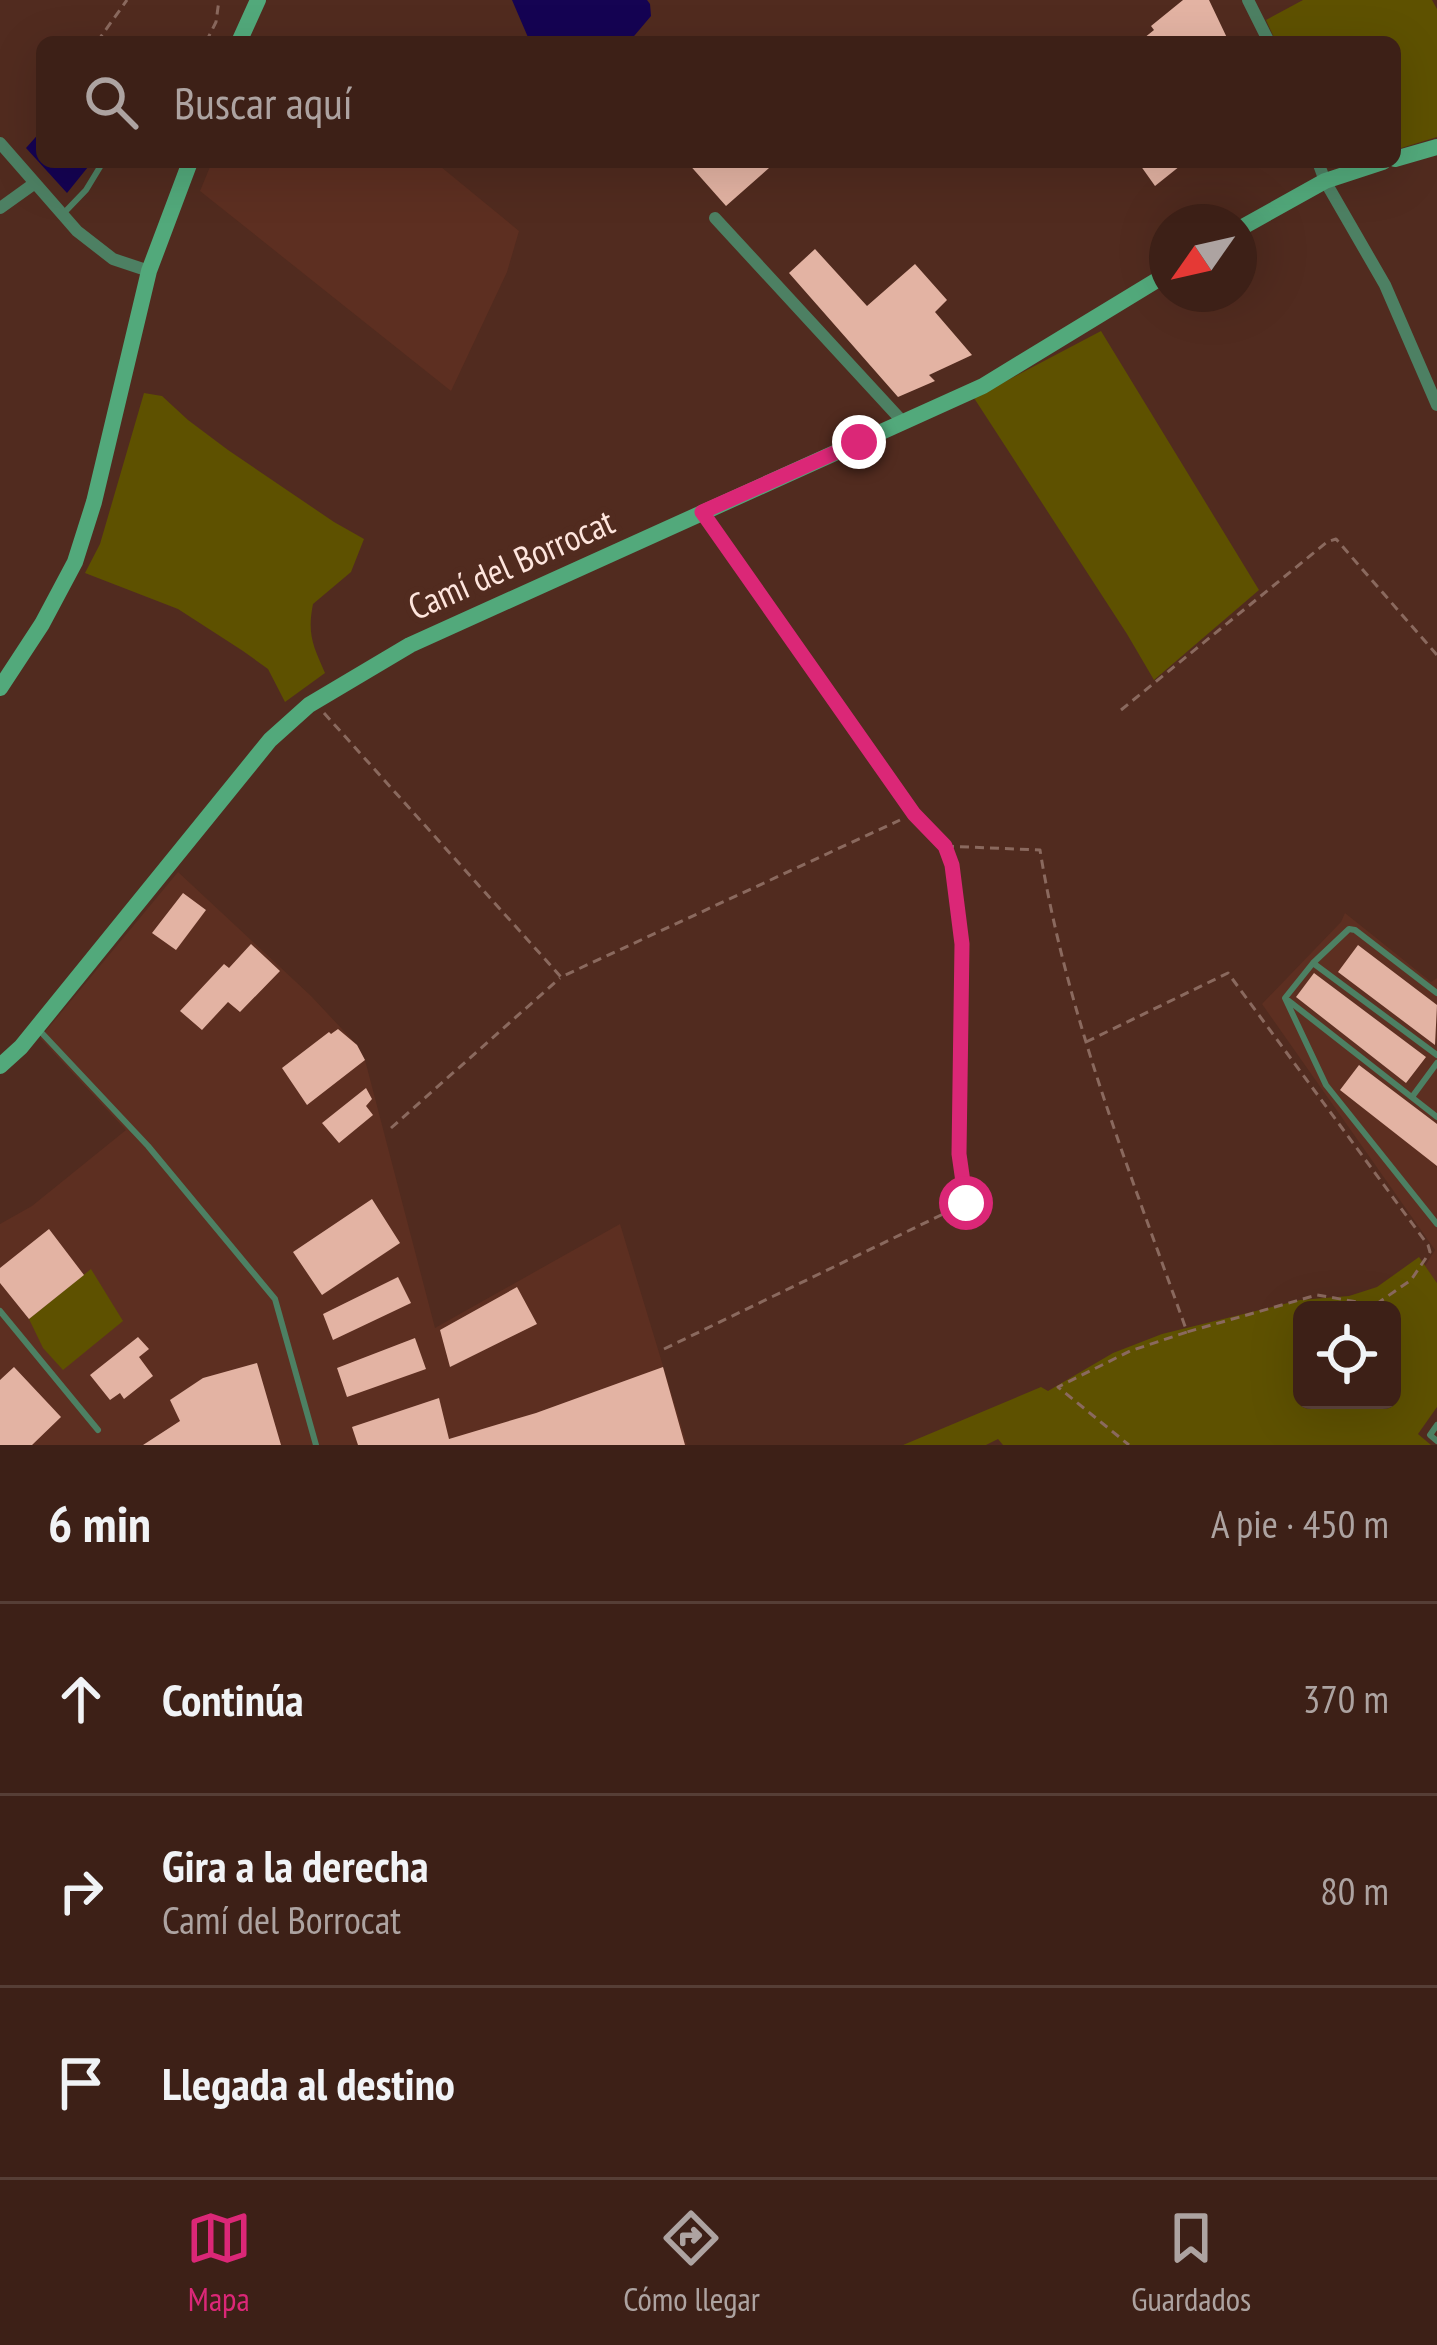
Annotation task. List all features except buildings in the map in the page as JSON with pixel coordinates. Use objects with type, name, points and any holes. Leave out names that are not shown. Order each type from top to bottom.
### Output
[{"type":"street","points":[[242,36],[258,0]]},
{"type":"street","points":[[1249,0],[1266,36]]},
{"type":"street","points":[[0,143],[77,231],[113,259],[149,271]]},
{"type":"street","points":[[1401,156],[1437,147]]},
{"type":"street","points":[[0,688],[75,562],[94,502],[149,271],[188,168]]},
{"type":"street","points":[[1320,168],[1384,285],[1437,406]]},
{"type":"street","points":[[1257,219],[1325,181],[1365,168]]},
{"type":"street","points":[[0,208],[35,183]]},
{"type":"street","points":[[716,218],[903,422]]},
{"type":"street","name":"Camí del Borrocat","points":[[0,1066],[21,1047],[270,740],[314,702],[410,646],[983,386],[1149,285]]},
{"type":"street","points":[[702,512],[914,814]]},
{"type":"lane","points":[[62,214],[99,168]]},
{"type":"lane","points":[[1285,998],[1344,932],[1355,930],[1437,993]]},
{"type":"lane","points":[[1313,963],[1437,1059],[1412,1097]]},
{"type":"lane","points":[[1285,998],[1437,1117]]},
{"type":"lane","points":[[1285,998],[1326,1084],[1437,1224]]},
{"type":"lane","points":[[37,1027],[148,1146],[275,1299],[316,1445]]},
{"type":"lane","points":[[0,1311],[98,1430]]},
{"type":"lane","points":[[1437,1425],[1430,1435],[1437,1441]]},
{"type":"path","points":[[101,36],[127,0]]},
{"type":"path","points":[[209,36],[218,0]]},
{"type":"path","points":[[1121,710],[1336,538],[1437,655]]},
{"type":"path","points":[[314,702],[561,977]]},
{"type":"path","points":[[391,1127],[561,977],[914,814],[945,846],[952,865],[962,944],[959,1154],[966,1203],[664,1349]]},
{"type":"path","points":[[945,846],[1040,850],[1084,1043],[1187,1332]]},
{"type":"path","points":[[1084,1043],[1228,973],[1430,1252],[1412,1280],[1375,1305],[1317,1295],[1130,1351],[1058,1388],[1129,1445]]},
{"type":"shaded area","points":[[512,0],[647,0],[650,4],[651,16],[634,36],[527,36]]},
{"type":"shaded area","points":[[1303,0],[1432,0],[1437,9],[1437,137],[1401,148],[1401,36],[1273,36],[1266,20]]},
{"type":"shaded area","points":[[36,137],[36,159],[26,148]]},
{"type":"shaded area","points":[[44,168],[87,168],[67,193]]},
{"type":"shaded area","points":[[210,168],[442,168],[519,231],[507,272],[451,391],[200,191]]},
{"type":"shaded area","points":[[1101,331],[1259,590],[1154,680],[974,398]]},
{"type":"shaded area","points":[[144,393],[162,396],[228,450],[364,539],[351,572],[313,604],[312,640],[325,673],[285,702],[268,669],[178,609],[85,573],[100,544]]},
{"type":"shaded area","points":[[178,872],[357,1045],[365,1060],[435,1328],[620,1224],[687,1445],[0,1445],[0,1224],[32,1206],[126,1130],[40,1038]]},
{"type":"shaded area","points":[[1345,913],[1431,982],[1437,978],[1437,1283],[1425,1266],[1435,1250],[1262,1004]]},
{"type":"shaded area","points":[[1419,1257],[1437,1283],[1437,1407],[1418,1434],[1431,1445],[1003,1445],[998,1439],[986,1445],[903,1445],[1041,1387],[1048,1391],[1113,1353],[1162,1334],[1293,1302],[1293,1409],[1401,1409],[1401,1301],[1296,1301],[1349,1296],[1377,1287]]},
{"type":"shaded area","points":[[91,1269],[123,1321],[63,1370],[43,1348],[29,1319]]},
{"type":"route","points":[[859,442],[702,512],[914,814],[945,846],[952,865],[962,944],[959,1154],[966,1203]]}]
